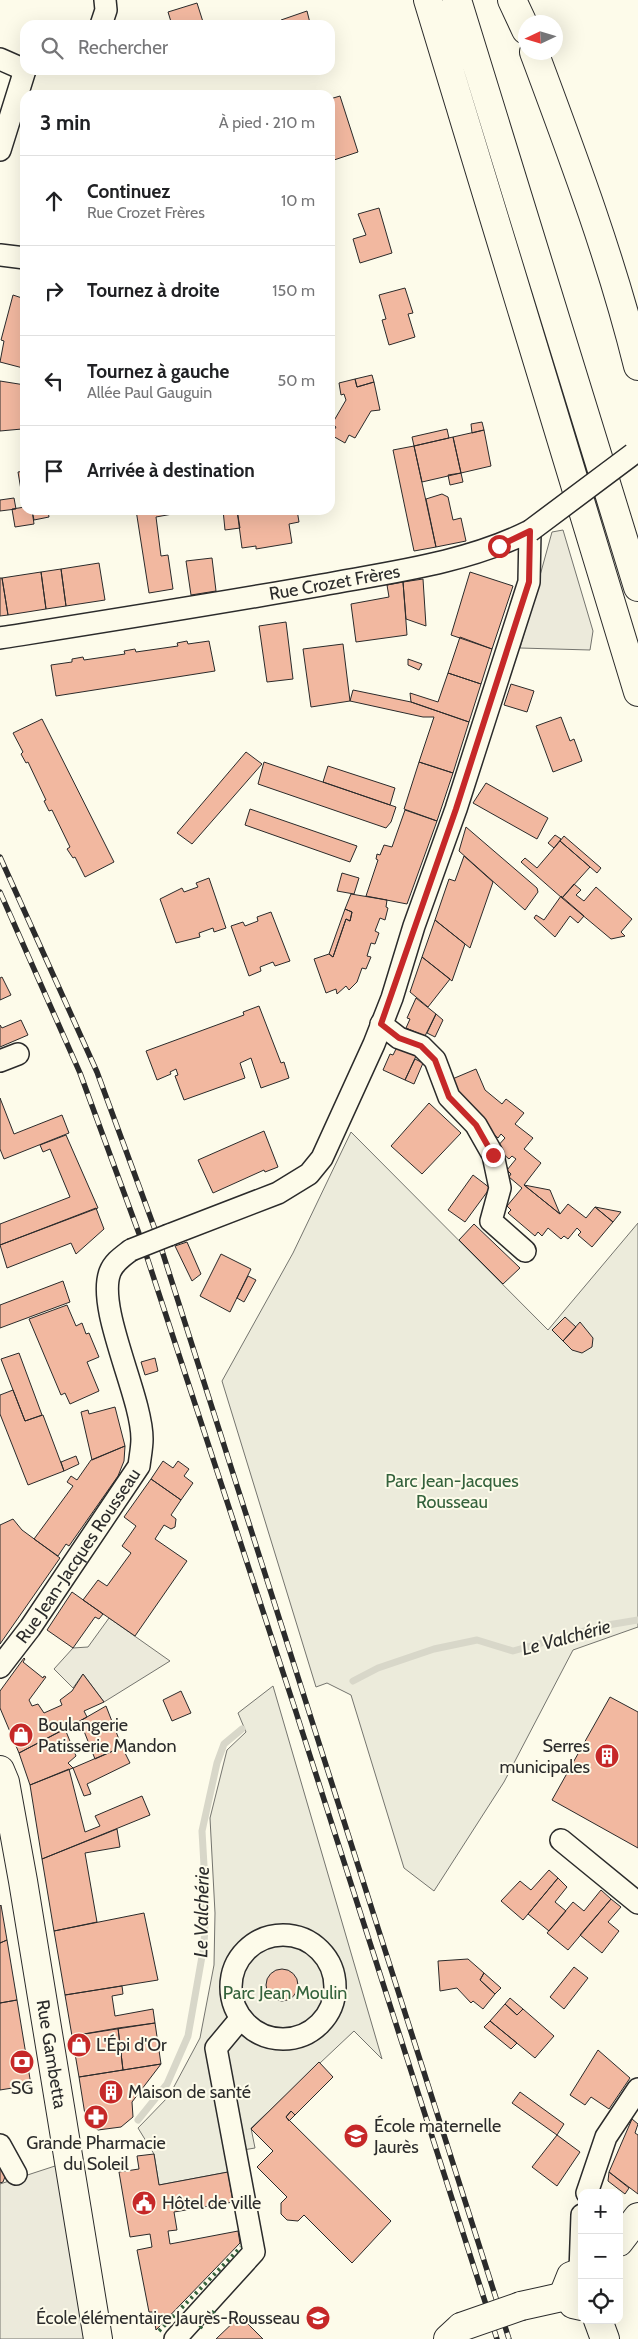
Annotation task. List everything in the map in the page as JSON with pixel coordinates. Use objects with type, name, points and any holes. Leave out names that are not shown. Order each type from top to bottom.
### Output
[{"type":"main road","points":[[428,0],[638,692]]},
{"type":"main road","points":[[457,0],[638,587]]},
{"type":"main road","points":[[512,0],[519,15]]},
{"type":"main road","points":[[537,60],[567,139],[614,284],[638,366]]},
{"type":"main road","name":"Rue Gambetta","points":[[0,1770],[5,1782],[23,1880],[98,2339]]},
{"type":"main road","points":[[623,2237],[638,2217]]},
{"type":"main road","points":[[623,2257],[638,2244]]},
{"type":"main road","points":[[454,2333],[521,2306],[574,2301],[567,2280],[578,2274]]},
{"type":"main road","points":[[599,2324],[605,2339]]},
{"type":"street","points":[[103,20],[106,10],[105,0]]},
{"type":"street","points":[[0,59],[20,68]]},
{"type":"street","points":[[0,150],[23,75]]},
{"type":"street","points":[[0,255],[20,257]]},
{"type":"street","name":"Rue Crozet Frères","points":[[0,638],[357,579],[463,557],[499,546],[530,531],[635,452]]},
{"type":"street","name":"Rue Jean-Jacques Rousseau","points":[[0,1667],[30,1628],[139,1466],[142,1439],[138,1413],[111,1314],[108,1290],[109,1273],[115,1262],[131,1250],[278,1194],[309,1174],[322,1158],[381,1024],[456,809],[529,582],[530,531]]},
{"type":"street","points":[[381,1024],[399,1038],[421,1046],[435,1060],[449,1097],[476,1125],[493,1155],[500,1188],[491,1221],[525,1251]]},
{"type":"street","points":[[561,1840],[638,1903]]},
{"type":"street","points":[[274,1935],[290,1935],[306,1940],[320,1949],[330,1963],[334,1979],[334,1995],[330,2011],[320,2025],[306,2034],[290,2039],[276,2039],[256,2032],[240,2018],[232,2002],[230,1985],[234,1967],[243,1952],[257,1941],[274,1935]]},
{"type":"street","points":[[175,2339],[254,2252],[216,2048],[240,2018]]},
{"type":"street","points":[[588,2189],[606,2137],[638,2089]]},
{"type":"street","points":[[0,2145],[16,2174]]},
{"type":"green space","name":"Parc Jean-Jacques Rousseau","points":[[351,1132],[548,1330],[638,1223],[638,1627],[573,1650],[504,1782],[434,1891],[404,1868],[351,1695],[327,1683],[316,1687],[222,1381],[293,1253]]},
{"type":"green space","name":"Parc Jean Moulin","points":[[273,1686],[382,2059],[354,2031],[251,2128],[255,2148],[225,2153],[228,2172],[159,2185],[154,2154],[138,2128],[169,2096],[200,2038],[214,1965],[215,1913],[210,1818],[227,1750],[246,1732],[238,1713]]},
{"type":"shaded area","points":[[563,530],[593,631],[590,650],[520,648],[552,532]]},
{"type":"shaded area","points":[[109,1618],[170,1661],[104,1702],[83,1674],[73,1688],[54,1669],[73,1648],[88,1647]]},
{"type":"shaded area","points":[[58,2165],[87,2339],[0,2339],[0,2184]]},
{"type":"building","points":[[197,3],[202,20],[170,20],[168,12]]},
{"type":"building","points":[[307,11],[309,20],[281,20]]},
{"type":"building","points":[[340,96],[358,152],[335,160],[335,98]]},
{"type":"building","points":[[379,208],[392,253],[360,263],[353,239],[366,235],[358,214]]},
{"type":"building","points":[[405,288],[413,313],[408,314],[415,337],[389,345],[382,320],[386,319],[379,295]]},
{"type":"building","points":[[13,295],[20,297],[20,367],[0,362],[4,341],[1,340]]},
{"type":"building","points":[[372,375],[374,382],[357,387],[355,379]]},
{"type":"building","points":[[355,379],[357,387],[374,382],[380,410],[371,411],[355,438],[349,435],[345,443],[335,437],[335,419],[346,400],[344,394],[341,395],[339,383]]},
{"type":"building","points":[[0,381],[20,384],[20,429],[0,431]]},
{"type":"building","points":[[482,422],[484,430],[472,433],[471,424]]},
{"type":"building","points":[[447,429],[449,438],[414,446],[412,437]]},
{"type":"building","points":[[484,430],[491,466],[461,473],[453,437]]},
{"type":"building","points":[[453,437],[461,473],[422,482],[414,446]]},
{"type":"building","points":[[414,446],[436,547],[414,551],[393,450]]},
{"type":"building","points":[[461,473],[463,482],[450,485],[448,475]]},
{"type":"building","points":[[442,494],[448,497],[453,520],[461,518],[466,541],[436,547],[426,499]]},
{"type":"building","points":[[14,498],[16,509],[0,511],[0,500]]},
{"type":"building","points":[[20,508],[20,515],[33,515],[34,524],[15,527],[12,509]]},
{"type":"building","points":[[33,515],[49,515],[49,517],[34,520]]},
{"type":"building","points":[[137,515],[167,515],[156,517],[161,556],[168,555],[173,589],[149,593]]},
{"type":"building","points":[[224,515],[238,515],[240,528],[225,530]]},
{"type":"building","points":[[238,515],[298,515],[299,522],[289,524],[292,543],[256,549],[256,546],[242,548]]},
{"type":"building","points":[[212,558],[216,591],[191,595],[186,561]]},
{"type":"building","points":[[99,563],[105,600],[66,606],[61,569]]},
{"type":"building","points":[[61,569],[66,606],[46,609],[41,572]]},
{"type":"building","points":[[41,572],[46,609],[8,615],[2,578]]},
{"type":"building","points":[[470,572],[513,586],[492,649],[451,635]]},
{"type":"building","points":[[0,578],[2,578],[8,615],[0,616]]},
{"type":"building","points":[[423,579],[426,626],[406,619],[403,582]]},
{"type":"building","points":[[403,582],[407,635],[356,642],[351,604],[389,597],[387,585]]},
{"type":"building","points":[[286,622],[293,679],[267,682],[259,626]]},
{"type":"building","points":[[460,637],[492,649],[481,684],[448,673]]},
{"type":"building","points":[[187,641],[188,644],[209,641],[215,671],[56,696],[51,665],[72,662],[72,659],[83,657],[84,660],[125,654],[124,651],[135,649],[136,652],[178,646],[177,643]]},
{"type":"building","points":[[343,644],[350,701],[311,707],[303,649]]},
{"type":"building","points":[[408,659],[422,664],[419,670],[408,665]]},
{"type":"building","points":[[448,673],[481,684],[469,722],[411,702],[410,693],[438,702]]},
{"type":"building","points":[[511,684],[534,691],[527,712],[504,705]]},
{"type":"building","points":[[353,690],[411,702],[469,722],[453,773],[419,762],[434,717],[423,717],[350,701]]},
{"type":"building","points":[[561,717],[570,741],[574,739],[582,761],[553,772],[536,726]]},
{"type":"building","points":[[42,719],[114,862],[85,877],[75,857],[73,858],[67,849],[70,847],[52,810],[49,811],[44,801],[46,800],[28,762],[26,763],[21,754],[23,752],[13,733]]},
{"type":"building","points":[[246,752],[262,764],[192,844],[177,833]]},
{"type":"building","points":[[264,762],[396,807],[391,822],[386,828],[258,784]]},
{"type":"building","points":[[419,762],[453,773],[437,821],[404,809]]},
{"type":"building","points":[[328,766],[395,788],[390,805],[323,782]]},
{"type":"building","points":[[486,783],[548,818],[537,839],[473,803]]},
{"type":"building","points":[[250,809],[357,846],[350,862],[245,825]]},
{"type":"building","points":[[405,810],[437,821],[407,904],[366,896],[378,860],[376,859],[377,854],[380,855],[384,845],[392,847]]},
{"type":"building","points":[[466,827],[537,888],[538,892],[525,910],[459,851]]},
{"type":"building","points":[[555,835],[561,839],[554,848],[548,843]]},
{"type":"building","points":[[564,836],[601,868],[597,873],[560,841]]},
{"type":"building","points":[[560,841],[590,867],[562,898],[521,862],[525,858],[537,868]]},
{"type":"building","points":[[464,856],[493,882],[470,948],[435,920],[449,879],[455,881]]},
{"type":"building","points":[[342,873],[359,878],[354,894],[337,891]]},
{"type":"building","points":[[209,878],[226,928],[214,932],[213,928],[199,933],[200,937],[176,943],[160,899],[182,888],[184,892],[198,887],[196,883]]},
{"type":"building","points":[[574,884],[581,890],[576,895],[584,901],[596,887],[632,919],[621,932],[625,936],[611,939],[562,898]]},
{"type":"building","points":[[351,894],[387,900],[386,907],[388,908],[385,920],[380,918],[375,931],[379,933],[375,944],[371,943],[367,956],[371,957],[366,969],[362,968],[357,982],[349,990],[346,986],[337,994],[336,989],[326,993],[314,959],[329,954],[333,957],[346,919],[350,921],[352,912],[345,909]]},
{"type":"building","points":[[561,896],[584,916],[578,923],[570,916],[555,937],[534,918],[536,915],[544,920]]},
{"type":"building","points":[[345,909],[352,912],[350,921],[346,919],[333,957],[329,954]]},
{"type":"building","points":[[271,912],[290,961],[275,966],[273,962],[260,967],[261,971],[249,976],[231,926],[243,922],[245,926],[258,921],[257,917]]},
{"type":"building","points":[[435,920],[465,944],[452,981],[422,957]]},
{"type":"building","points":[[422,957],[450,979],[428,1007],[410,992]]},
{"type":"building","points":[[2,977],[11,995],[0,1000],[0,978]]},
{"type":"building","points":[[416,998],[436,1014],[425,1036],[406,1028],[410,1019],[407,1018]]},
{"type":"building","points":[[259,1006],[281,1063],[284,1062],[289,1078],[261,1088],[251,1058],[240,1063],[245,1078],[184,1100],[175,1076],[178,1075],[176,1069],[170,1072],[171,1074],[157,1080],[146,1051],[244,1015],[243,1012]]},
{"type":"building","points":[[436,1014],[443,1020],[435,1037],[427,1033]]},
{"type":"building","points":[[21,1020],[28,1035],[0,1047],[0,1025],[2,1028]]},
{"type":"building","points":[[397,1047],[416,1056],[405,1080],[383,1070],[390,1054],[393,1055]]},
{"type":"building","points":[[415,1059],[423,1063],[414,1084],[405,1080]]},
{"type":"building","points":[[476,1069],[485,1090],[502,1104],[506,1099],[524,1113],[515,1124],[533,1138],[524,1149],[541,1163],[524,1185],[560,1214],[568,1204],[586,1218],[595,1207],[613,1222],[592,1247],[578,1235],[581,1232],[577,1228],[568,1239],[564,1236],[561,1239],[548,1228],[542,1236],[538,1232],[535,1236],[508,1213],[511,1210],[507,1206],[522,1188],[509,1177],[511,1174],[507,1170],[516,1159],[512,1156],[509,1159],[496,1148],[505,1138],[501,1134],[498,1138],[484,1126],[461,1094],[457,1096],[450,1080]]},
{"type":"building","points":[[0,1098],[14,1134],[62,1115],[69,1133],[4,1159],[0,1149]]},
{"type":"building","points":[[429,1103],[461,1133],[422,1174],[391,1146]]},
{"type":"building","points":[[264,1131],[278,1167],[265,1172],[264,1170],[213,1193],[198,1160]]},
{"type":"building","points":[[66,1135],[98,1208],[0,1245],[0,1224],[70,1197],[50,1149],[43,1152],[40,1145]]},
{"type":"building","points":[[473,1175],[490,1188],[465,1222],[448,1210]]},
{"type":"building","points":[[524,1185],[550,1190],[560,1214]]},
{"type":"building","points":[[595,1207],[621,1212],[613,1222]]},
{"type":"building","points":[[96,1208],[104,1229],[76,1254],[71,1243],[7,1268],[0,1245]]},
{"type":"building","points":[[474,1224],[520,1268],[503,1284],[459,1240]]},
{"type":"building","points":[[187,1242],[201,1274],[192,1281],[175,1246]]},
{"type":"building","points":[[221,1254],[251,1269],[230,1312],[200,1296]]},
{"type":"building","points":[[248,1276],[256,1280],[244,1302],[237,1298]]},
{"type":"building","points":[[63,1281],[70,1302],[0,1328],[0,1305]]},
{"type":"building","points":[[67,1305],[76,1326],[82,1323],[86,1334],[89,1333],[99,1357],[87,1362],[99,1391],[70,1404],[65,1393],[61,1395],[29,1319]]},
{"type":"building","points":[[565,1317],[576,1327],[563,1341],[552,1330]]},
{"type":"building","points":[[580,1322],[593,1338],[592,1347],[582,1353],[572,1350],[563,1341]]},
{"type":"building","points":[[19,1353],[42,1415],[25,1421],[1,1359]]},
{"type":"building","points":[[155,1358],[158,1371],[145,1375],[141,1362]]},
{"type":"building","points":[[13,1390],[25,1421],[43,1415],[64,1471],[28,1485],[0,1414],[0,1395]]},
{"type":"building","points":[[115,1407],[125,1446],[92,1460],[81,1412],[88,1410],[89,1414]]},
{"type":"building","points":[[125,1446],[124,1461],[118,1476],[69,1546],[66,1544],[58,1556],[34,1539],[73,1486],[67,1482],[71,1476],[77,1480],[91,1460]]},
{"type":"building","points":[[76,1456],[79,1464],[64,1471],[61,1462]]},
{"type":"building","points":[[163,1461],[173,1468],[178,1461],[189,1469],[184,1476],[193,1483],[181,1500],[151,1479]]},
{"type":"building","points":[[151,1479],[181,1500],[171,1515],[176,1519],[175,1527],[171,1529],[164,1525],[155,1539],[187,1561],[135,1636],[83,1600],[98,1580],[107,1586],[131,1553],[122,1546],[136,1526],[124,1517]]},
{"type":"building","points":[[13,1519],[22,1530],[60,1558],[0,1644],[0,1525]]},
{"type":"building","points":[[72,1592],[103,1614],[99,1619],[95,1617],[73,1648],[47,1630]]},
{"type":"building","points":[[24,1658],[23,1662],[43,1678],[44,1676],[46,1677],[29,1700],[32,1706],[38,1704],[44,1713],[62,1705],[60,1700],[72,1691],[83,1674],[104,1702],[84,1711],[87,1717],[19,1753],[0,1708],[0,1691]]},
{"type":"building","points":[[181,1691],[191,1713],[172,1721],[163,1700]]},
{"type":"building","name":"Serres municipales","points":[[610,1697],[638,1712],[638,1848],[552,1800]]},
{"type":"building","points":[[106,1706],[122,1747],[95,1759],[80,1721]]},
{"type":"building","points":[[65,1729],[76,1756],[68,1763],[73,1768],[30,1785],[19,1753]]},
{"type":"building","points":[[122,1747],[130,1763],[87,1784],[91,1794],[84,1796],[73,1768]]},
{"type":"building","points":[[69,1769],[85,1832],[100,1826],[95,1816],[142,1796],[150,1815],[42,1859],[30,1785]]},
{"type":"building","points":[[117,1829],[120,1847],[85,1853],[97,1922],[54,1931],[42,1859]]},
{"type":"building","points":[[549,1870],[558,1878],[523,1920],[501,1901],[520,1881],[531,1890]]},
{"type":"building","points":[[558,1878],[567,1887],[555,1902],[566,1911],[549,1931],[528,1914]]},
{"type":"building","points":[[601,1890],[611,1899],[568,1950],[547,1933],[573,1902],[584,1911]]},
{"type":"building","points":[[611,1899],[621,1907],[608,1922],[619,1931],[602,1953],[580,1935]]},
{"type":"building","points":[[0,1906],[7,1940],[0,1943]]},
{"type":"building","points":[[144,1913],[158,1980],[65,1995],[54,1931]]},
{"type":"building","points":[[7,1940],[17,2000],[0,2003],[0,1943]]},
{"type":"building","points":[[468,1959],[484,1973],[480,1980],[495,1994],[483,2009],[473,2001],[471,2003],[457,1988],[440,1991],[438,1961]]},
{"type":"building","points":[[574,1967],[588,1978],[564,2009],[550,1997]]},
{"type":"building","points":[[282,1969],[294,1973],[298,1985],[294,1997],[282,2001],[270,1997],[266,1985],[270,1973]]},
{"type":"building","points":[[484,1973],[501,1988],[495,1994],[480,1980]]},
{"type":"building","points":[[122,1986],[123,1994],[112,1996],[115,2016],[153,2009],[155,2023],[72,2036],[65,1995]]},
{"type":"building","points":[[510,1998],[523,2009],[517,2015],[505,2004]]},
{"type":"building","points":[[17,2000],[31,2085],[0,2090],[0,2003]]},
{"type":"building","points":[[505,2004],[517,2015],[523,2009],[554,2036],[535,2058],[490,2021]]},
{"type":"building","points":[[490,2021],[517,2043],[511,2049],[484,2027]]},
{"type":"building","points":[[155,2023],[161,2064],[123,2070],[118,2028]]},
{"type":"building","points":[[118,2028],[123,2070],[79,2077],[72,2036]]},
{"type":"building","points":[[598,2050],[630,2078],[609,2109],[591,2097],[585,2105],[570,2095]]},
{"type":"building","points":[[319,2062],[333,2077],[295,2115],[291,2111],[286,2117],[391,2221],[352,2263],[304,2215],[298,2221],[287,2220],[281,2214],[281,2203],[287,2197],[257,2167],[273,2151],[251,2129]]},
{"type":"building","name":"Maison de santé","points":[[161,2064],[132,2102],[133,2117],[121,2127],[98,2130],[86,2121],[79,2077]]},
{"type":"building","points":[[520,2092],[564,2124],[557,2135],[512,2103]]},
{"type":"building","points":[[291,2111],[295,2115],[289,2121],[286,2117]]},
{"type":"building","points":[[632,2119],[638,2124],[635,2133],[638,2135],[638,2194],[609,2172]]},
{"type":"building","points":[[557,2135],[580,2152],[557,2186],[532,2167]]},
{"type":"building","points":[[154,2154],[159,2185],[228,2172],[233,2202],[174,2212],[177,2230],[168,2231],[170,2244],[238,2231],[240,2243],[156,2330],[153,2312],[149,2312],[137,2250],[152,2247],[150,2234],[130,2237],[119,2172],[139,2169],[137,2156]]},
{"type":"building","points":[[0,2165],[6,2174],[3,2182],[0,2183]]},
{"type":"building","points":[[609,2172],[629,2188],[625,2194],[623,2189],[618,2189],[608,2181]]},
{"type":"building","points":[[240,2316],[263,2339],[216,2339]]},
{"type":"waterway","name":"Le Valchérie","points":[[353,1681],[378,1668],[434,1649],[477,1640],[513,1651],[602,1626],[638,1620]]},
{"type":"waterway","name":"Le Valchérie","points":[[138,2120],[167,2084],[188,2036],[204,1945],[206,1900],[202,1831],[217,1763],[224,1744],[242,1729]]},
{"type":"railway","points":[[0,857],[97,1072],[157,1235],[509,2339]]},
{"type":"railway","points":[[0,892],[80,1073],[141,1239],[295,1709],[497,2339]]},
{"type":"hedge","points":[[159,2331],[241,2247]]},
{"type":"hedge","points":[[200,2328],[216,2309]]},
{"type":"place","name":"Boulangerie Patisserie Mandon","points":[[21,1735]]},
{"type":"place","name":"Serres municipales","points":[[607,1756]]},
{"type":"place","name":"L'Épi d'Or","points":[[79,2045]]},
{"type":"place","name":"SG","points":[[22,2062]]},
{"type":"place","name":"Maison de santé","points":[[111,2092]]},
{"type":"place","name":"Grande Pharmacie du Soleil","points":[[96,2117]]},
{"type":"place","name":"École maternelle Jaurès","points":[[356,2136]]},
{"type":"place","name":"Hôtel de ville","points":[[144,2203]]},
{"type":"place","name":"École élémentaire Jaurès-Rousseau","points":[[318,2318]]},
{"type":"route","points":[[493,1155],[476,1125],[449,1097],[435,1060],[421,1046],[399,1038],[381,1024],[392,998],[414,926],[456,809],[529,582],[530,531],[499,546]]}]
